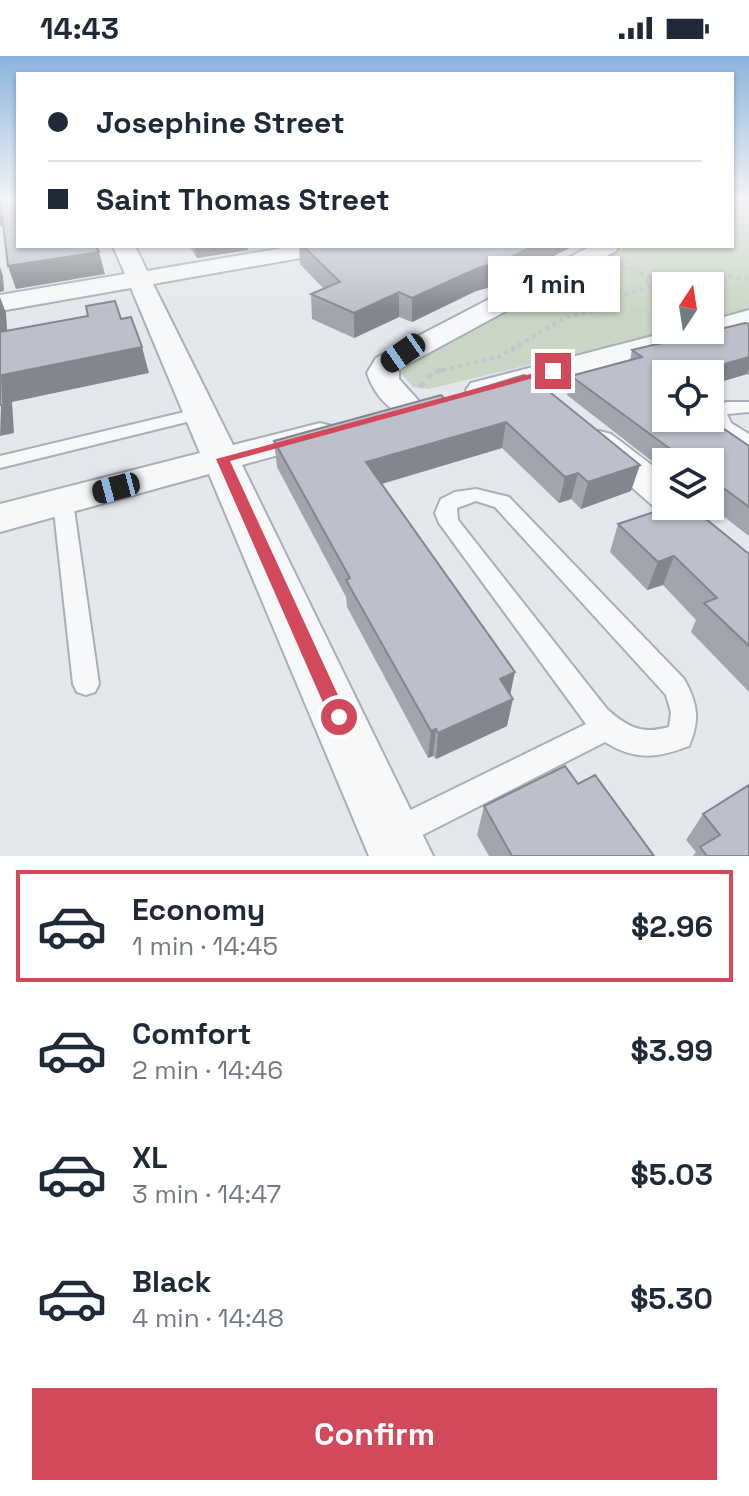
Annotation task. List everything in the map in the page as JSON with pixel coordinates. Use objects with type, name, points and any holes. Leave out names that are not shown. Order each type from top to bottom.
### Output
[{"type":"street","points":[[125,248],[397,846]]},
{"type":"street","points":[[0,303],[322,248]]},
{"type":"street","points":[[425,401],[385,382],[382,373],[387,364],[594,248]]},
{"type":"street","points":[[0,518],[358,423],[425,401],[731,325]]},
{"type":"street","points":[[523,379],[652,485]]},
{"type":"lane","points":[[749,407],[726,407],[718,413],[724,426],[749,442]]},
{"type":"lane","points":[[0,462],[201,413]]},
{"type":"lane","points":[[476,495],[502,502],[675,687],[684,705],[686,723],[679,737],[662,745],[640,745],[616,737],[606,728],[449,523],[445,513],[448,504],[476,495]]},
{"type":"lane","points":[[63,502],[86,684]]},
{"type":"lane","points":[[397,846],[606,728]]},
{"type":"path","points":[[425,401],[418,390],[434,372],[499,357],[564,318],[602,309],[616,297],[650,287],[647,281],[651,278],[594,248]]},
{"type":"path","points":[[724,276],[749,279]]},
{"type":"green space","points":[[734,235],[749,235],[749,308],[724,316],[724,272],[652,272],[652,335],[429,389],[413,387],[401,373],[410,362],[624,248],[734,248]]},
{"type":"building","points":[[4,235],[16,235],[16,248],[97,248],[99,252],[8,266]]},
{"type":"building","points":[[305,248],[530,248],[412,298],[399,292],[354,313],[311,294],[340,282]]},
{"type":"building","points":[[115,301],[121,319],[131,317],[142,347],[2,375],[3,405],[0,405],[0,332],[88,316],[86,306]]},
{"type":"building","points":[[749,324],[749,357],[724,364],[724,360],[652,360],[652,432],[724,432],[724,429],[749,446],[749,507],[724,488],[724,448],[669,448],[571,376],[642,357],[632,350],[657,344],[724,344],[724,328]]},
{"type":"building","points":[[524,375],[535,380],[640,465],[588,482],[578,473],[565,477],[506,422],[366,462],[515,672],[500,679],[513,699],[438,733],[436,729],[431,731],[346,580],[350,578],[274,441],[441,395],[445,399]]},
{"type":"building","points":[[652,513],[652,520],[707,520],[749,554],[749,646],[704,603],[717,598],[674,556],[658,562],[618,524]]},
{"type":"building","points":[[565,766],[578,784],[595,775],[654,856],[512,856],[484,806]]},
{"type":"building","points":[[749,785],[749,856],[707,856],[700,847],[720,835],[703,814]]},
{"type":"route","points":[[339,717],[223,459],[553,371]]}]
